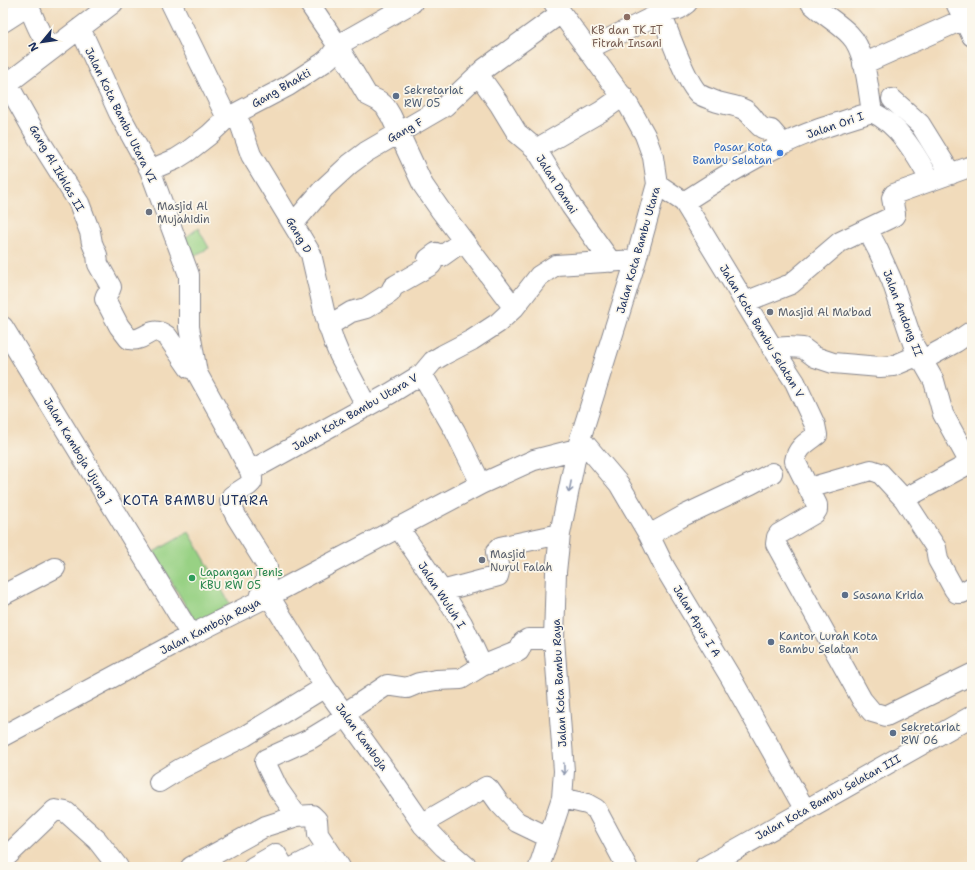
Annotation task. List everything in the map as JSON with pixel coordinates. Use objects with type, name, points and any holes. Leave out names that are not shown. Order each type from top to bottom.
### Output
[{"type":"street","points":[[5,82],[113,3]]},
{"type":"street","name":"Gang D","points":[[171,3],[231,116],[241,126],[251,155],[306,244],[312,258],[328,326],[339,354],[367,407]]},
{"type":"street","points":[[309,3],[338,46],[367,95],[379,101],[388,110],[423,185],[441,212],[514,308]]},
{"type":"street","name":"Gang Bhakti","points":[[150,170],[176,159],[187,152],[231,116],[294,82],[329,58],[338,46],[412,3]]},
{"type":"street","points":[[588,50],[661,13],[679,9],[687,3]]},
{"type":"street","name":"Jalan Ori I","points":[[684,202],[736,169],[780,145],[822,128],[872,112],[863,64],[856,42],[851,35],[811,3]]},
{"type":"street","points":[[3,22],[28,5],[39,31],[52,48]]},
{"type":"street","name":"Jalan Kota Bambu Utara","points":[[557,8],[623,96],[645,135],[653,157],[658,184],[579,444]]},
{"type":"street","name":"Gang F","points":[[293,224],[332,179],[350,164],[366,152],[445,106],[484,68],[557,8]]},
{"type":"street","points":[[661,13],[679,59],[698,93],[711,100],[745,110],[753,117],[759,126],[763,129],[771,130],[780,145]]},
{"type":"street","points":[[863,64],[964,19]]},
{"type":"street","name":"Jalan Kota Bambu Utara VI","points":[[80,28],[119,112],[150,170],[188,275],[190,327],[197,374],[250,471]]},
{"type":"street","points":[[478,74],[500,105],[517,133],[536,150]]},
{"type":"street","name":"Gang Al Ikhlas II","points":[[5,82],[79,203],[97,255],[98,264],[111,287],[111,289],[105,294],[105,299],[120,326],[129,339],[134,340],[154,330],[162,332],[167,336],[189,368]]},
{"type":"street","name":"Jalan Damai","points":[[611,262],[571,206],[536,150],[602,111],[623,96]]},
{"type":"street","points":[[892,99],[920,124],[952,174]]},
{"type":"street","points":[[872,112],[880,116],[912,149],[931,181]]},
{"type":"street","points":[[745,302],[791,284],[833,247],[891,218],[895,214],[892,197],[894,194],[972,166]]},
{"type":"street","name":"Jalan Kota Bambu Selatan V","points":[[658,184],[684,202],[772,348],[795,382],[815,425],[817,435],[800,448],[796,454],[795,461],[817,505],[817,510],[779,534],[776,537],[776,544],[862,700],[872,712],[886,716],[972,675]]},
{"type":"street","name":"Jalan Andong II","points":[[867,229],[892,281],[908,332],[920,358],[934,381],[943,414],[965,454],[972,461]]},
{"type":"street","points":[[328,326],[351,312],[366,308],[378,301],[390,293],[392,288],[396,285],[431,266],[432,264],[428,259],[431,256],[436,253],[442,256],[463,241]]},
{"type":"street","name":"Jalan Kota Bambu Utara V","points":[[250,471],[367,407],[422,374],[434,361],[449,351],[472,340],[498,323],[514,308],[539,276],[556,265],[636,260]]},
{"type":"street","name":"Jalan Kamboja Ujung 1","points":[[3,328],[191,635]]},
{"type":"street","points":[[772,348],[803,348],[815,357],[834,363],[880,367],[893,366],[920,358],[956,342],[972,331]]},
{"type":"street","points":[[422,374],[455,431],[481,484]]},
{"type":"street","name":"Jalan Kamboja Raya","points":[[3,736],[191,635],[264,599],[481,484],[534,460],[579,444]]},
{"type":"street","name":"Jalan Kota Bambu Raya","points":[[539,867],[562,798],[564,771],[554,639],[556,572],[560,534],[579,444]]},
{"type":"street","name":"Jalan Apus I A","points":[[579,444],[619,484],[650,535],[665,568],[731,678],[806,810]]},
{"type":"street","points":[[904,499],[972,461]]},
{"type":"street","points":[[809,488],[871,470],[880,473],[904,499],[936,548],[938,560],[957,593],[962,593],[972,587]]},
{"type":"street","points":[[250,471],[252,482],[232,496],[230,501],[237,518],[268,566],[264,599]]},
{"type":"street","points":[[650,535],[685,515],[772,473]]},
{"type":"street","name":"Jalan Wuluh I","points":[[398,527],[462,623],[482,666]]},
{"type":"street","points":[[442,591],[498,576],[499,572],[496,552],[500,547],[560,534]]},
{"type":"street","points":[[6,587],[55,568]]},
{"type":"street","name":"Jalan Kamboja","points":[[264,599],[423,825],[444,847],[467,867]]},
{"type":"street","points":[[297,816],[278,789],[266,759],[310,739],[332,726],[345,714],[387,685],[407,688],[419,683],[461,678],[482,666],[519,651],[523,642],[528,639],[554,639]]},
{"type":"street","points":[[159,782],[180,769],[245,736],[325,687]]},
{"type":"street","name":"Jalan Kota Bambu Selatan III","points":[[705,867],[972,716]]},
{"type":"street","points":[[423,825],[432,818],[486,788],[489,789],[499,803],[517,822],[548,837]]},
{"type":"street","points":[[562,798],[587,804],[596,809],[627,867]]},
{"type":"street","points":[[3,860],[55,810],[66,812],[97,840],[114,866]]},
{"type":"street","points":[[191,867],[266,826],[297,816],[312,815],[317,820],[318,834],[327,850],[340,867]]},
{"type":"street","points":[[294,867],[327,850]]},
{"type":"street","points":[[253,867],[276,854],[284,867]]},
{"type":"green space","points":[[198,228],[209,248],[188,259],[180,242]]},
{"type":"green space","name":"Lapangan Tenis KBU RW 05","points":[[189,532],[230,604],[196,623],[154,552]]},
{"type":"place","name":"KB dan TK IT Fitrah Insani","points":[[627,17]]},
{"type":"place","name":"Sekretariat RW 05","points":[[396,96]]},
{"type":"place","name":"Pasar Kota Bambu Selatan","points":[[780,153]]},
{"type":"place","name":"Masjid Al Mujahidin","points":[[149,212]]},
{"type":"place","name":"Masjid Al Ma'bad","points":[[770,312]]},
{"type":"place","name":"Masjid Nurul Falah","points":[[482,560]]},
{"type":"place","name":"Lapangan Tenis KBU RW 05","points":[[192,578]]},
{"type":"place","name":"Sasana Krida","points":[[845,595]]},
{"type":"place","name":"Kantor Lurah Kota Bambu Selatan","points":[[771,642]]},
{"type":"place","name":"Sekretariat RW 06","points":[[893,733]]},
{"type":"district","name":"KOTA BAMBU UTARA","points":[[196,500]]}]
